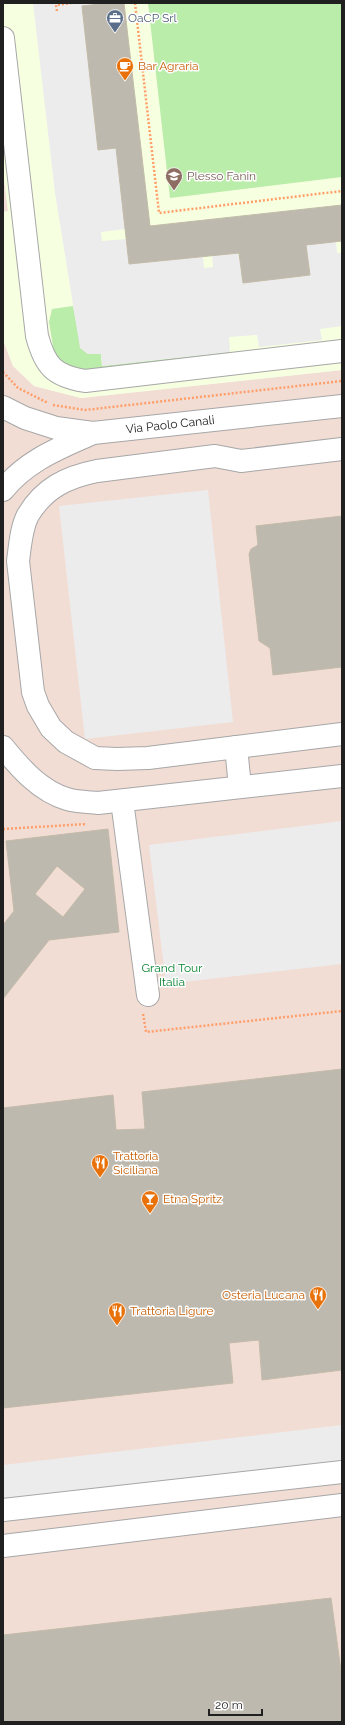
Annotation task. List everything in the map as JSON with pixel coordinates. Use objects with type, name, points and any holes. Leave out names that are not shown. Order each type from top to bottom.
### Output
[{"type":"lane","points":[[3,38],[37,336],[42,352],[52,368],[67,378],[85,380],[342,351]]},
{"type":"lane","name":"Via Paolo Canali","points":[[3,407],[25,418],[56,428],[93,433],[342,406]]},
{"type":"lane","points":[[3,490],[24,468],[44,455],[93,433]]},
{"type":"lane","points":[[342,449],[241,460],[215,456],[91,472],[64,480],[49,491],[28,516],[20,546],[18,561],[33,692],[38,706],[51,728],[66,742],[95,758],[133,759],[342,734]]},
{"type":"lane","points":[[3,746],[31,778],[49,792],[68,800],[98,803],[342,776]]},
{"type":"lane","points":[[236,747],[240,787]]},
{"type":"lane","points":[[122,800],[148,995]]},
{"type":"lane","points":[[3,1510],[342,1472]]},
{"type":"lane","points":[[3,1546],[342,1508]]},
{"type":"path","points":[[57,11],[56,4],[71,3]]},
{"type":"path","points":[[135,3],[159,213],[342,191]]},
{"type":"path","points":[[3,372],[18,388],[51,404],[85,410],[342,382]]},
{"type":"shaded area","name":"Plesso Fanin","points":[[3,3],[342,3],[342,370],[81,398],[34,386],[13,366],[3,340],[3,212],[8,211],[3,170]]},
{"type":"shaded area","points":[[33,3],[100,3],[82,6],[116,148],[126,229],[101,232],[102,241],[127,239],[203,257],[204,268],[213,267],[212,255],[239,253],[243,283],[310,275],[306,245],[336,241],[337,253],[342,253],[342,326],[320,329],[322,340],[259,347],[257,335],[229,337],[230,352],[102,366],[101,354],[88,354],[80,348],[55,193]]},
{"type":"shaded area","points":[[3,170],[8,211],[3,212]]},
{"type":"shaded area","name":"Grand Tour Italia","points":[[3,340],[13,366],[34,386],[81,398],[342,370],[342,1722],[3,1722]]},
{"type":"shaded area","points":[[208,490],[233,722],[85,739],[59,506]]},
{"type":"shaded area","points":[[342,821],[342,964],[166,984],[149,845]]},
{"type":"shaded area","points":[[342,1425],[342,1477],[3,1515],[3,1465]]},
{"type":"green space","points":[[148,3],[342,3],[342,177],[170,198]]},
{"type":"green space","points":[[73,306],[81,348],[88,354],[101,354],[102,366],[230,352],[224,358],[86,372],[61,364],[54,352],[49,322],[52,309]]},
{"type":"building","points":[[100,3],[124,3],[150,226],[342,205],[342,241],[306,245],[310,275],[243,283],[239,253],[129,264],[116,148],[98,150],[82,6]]},
{"type":"building","points":[[342,516],[342,667],[273,675],[270,648],[259,641],[249,554],[251,549],[258,545],[256,526]]},
{"type":"building","points":[[108,829],[119,932],[49,940],[3,999],[3,925],[14,911],[6,841]],"holes":[[[57,866],[85,889],[63,917],[35,894]]]},
{"type":"building","points":[[342,1069],[342,1370],[262,1380],[259,1340],[229,1343],[233,1383],[3,1408],[3,1108],[113,1095],[116,1130],[145,1129],[142,1092]]},
{"type":"building","points":[[331,1598],[342,1678],[342,1722],[3,1722],[3,1635]]},
{"type":"place","name":"OaCP Srl","points":[[115,33]]},
{"type":"place","name":"Bar Agraria","points":[[125,81]]},
{"type":"place","name":"Plesso Fanin","points":[[174,191]]},
{"type":"place","name":"Trattoria Siciliana","points":[[100,1178]]},
{"type":"place","name":"Etna Spritz","points":[[150,1214]]},
{"type":"place","name":"Osteria Lucana","points":[[318,1310]]},
{"type":"place","name":"Trattoria Ligure","points":[[117,1326]]}]
